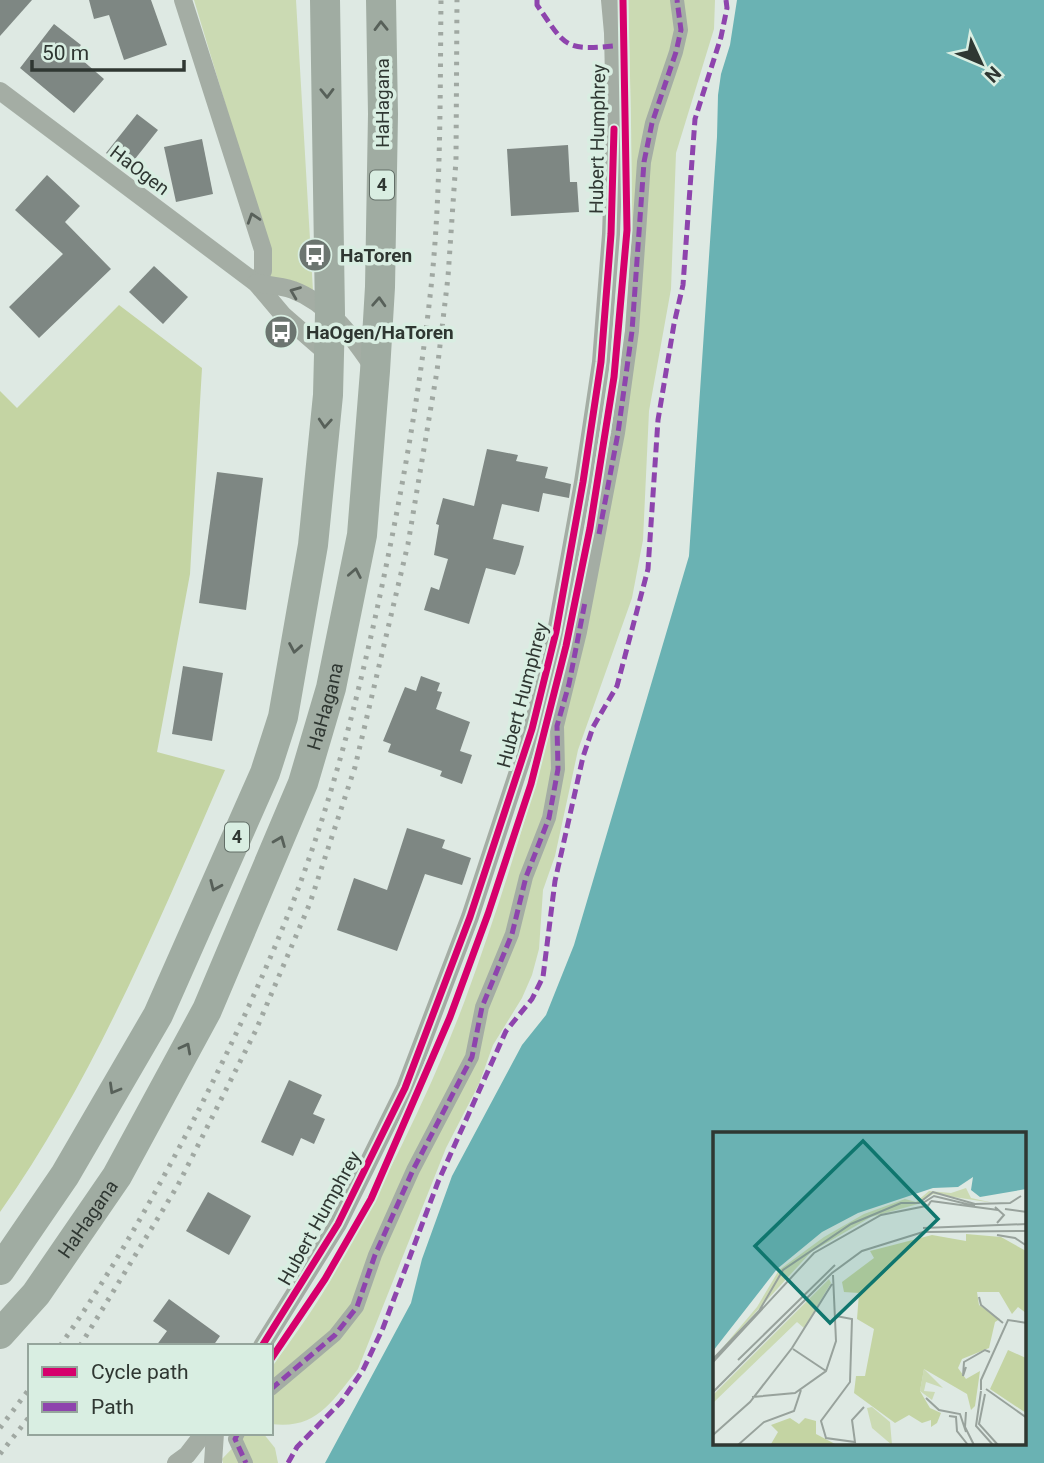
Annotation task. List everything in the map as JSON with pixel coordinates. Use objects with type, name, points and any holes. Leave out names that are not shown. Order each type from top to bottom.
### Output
[{"type":"highway","name":"HaHagana","points":[[0,1270],[65,1175],[158,1015],[265,773],[283,717],[313,545],[323,458],[330,314],[325,0]]},
{"type":"highway","name":"HaHagana","points":[[0,1334],[36,1294],[117,1176],[207,1010],[303,783],[331,688],[362,535],[375,371],[380,288],[383,127],[381,0]]},
{"type":"highway","points":[[0,1355],[36,1294]]},
{"type":"street","points":[[183,0],[263,250],[263,271],[256,283]]},
{"type":"street","name":"Hubert Humphrey","points":[[263,1344],[338,1224],[405,1088],[470,917],[532,729],[556,632],[601,362],[611,234],[615,124],[614,33],[610,0]]},
{"type":"street","points":[[273,1387],[335,1335],[357,1307],[375,1255],[412,1170],[472,1057],[482,1007],[512,934],[526,877],[549,818],[558,769],[557,726],[580,632],[618,433],[632,331],[644,162],[652,122],[681,30],[677,0]]},
{"type":"street","name":"HaOgen","points":[[1,94],[256,283],[283,315],[329,355]]},
{"type":"street","name":"HaOgen","points":[[256,283],[296,291],[330,314],[354,340],[375,371]]},
{"type":"street","points":[[176,1463],[187,1455],[202,1435]]},
{"type":"street","points":[[213,1463],[215,1435]]},
{"type":"street","points":[[237,1435],[235,1439],[246,1463]]},
{"type":"green space","points":[[194,0],[296,0],[313,291],[264,279],[272,259]]},
{"type":"green space","points":[[628,0],[715,0],[714,29],[676,153],[671,289],[649,411],[643,540],[632,598],[578,750],[555,856],[543,890],[539,949],[532,975],[522,998],[493,1045],[479,1084],[446,1148],[358,1369],[331,1402],[312,1418],[287,1425],[273,1424],[273,1366],[322,1295],[369,1210],[420,1106],[465,1000],[542,762],[582,599],[612,434],[623,352],[630,264]]},
{"type":"green space","points":[[119,305],[202,368],[190,574],[157,752],[225,770],[150,941],[96,1053],[34,1160],[0,1212],[0,391],[17,408]]},
{"type":"green space","points":[[245,1435],[265,1435],[275,1448],[278,1463],[223,1463],[222,1459]]},
{"type":"water","points":[[737,0],[1044,0],[1044,1463],[325,1463],[411,1303],[422,1259],[452,1176],[522,1045],[546,1015],[574,945],[689,556],[721,74],[730,45]]},
{"type":"building","points":[[0,0],[32,0],[0,36]]},
{"type":"building","points":[[89,0],[151,0],[167,45],[124,60],[109,15],[94,19]]},
{"type":"building","points":[[54,24],[81,45],[74,53],[104,79],[74,113],[20,68]]},
{"type":"building","points":[[137,114],[158,130],[127,169],[106,153]]},
{"type":"building","points":[[202,139],[213,194],[176,202],[164,147]]},
{"type":"building","points":[[568,145],[570,182],[577,182],[579,212],[511,216],[507,149]]},
{"type":"building","points":[[47,175],[80,206],[65,222],[111,269],[39,338],[9,307],[63,254],[15,210]]},
{"type":"building","points":[[154,266],[188,297],[163,324],[129,292]]},
{"type":"building","points":[[487,449],[518,455],[516,461],[548,467],[545,478],[571,484],[569,498],[543,493],[539,512],[502,504],[493,539],[524,546],[519,565],[515,575],[486,568],[469,624],[424,610],[431,587],[439,590],[448,559],[434,555],[439,525],[436,524],[443,498],[474,506]]},
{"type":"building","points":[[217,472],[263,478],[246,610],[199,603]]},
{"type":"building","points":[[183,666],[223,673],[212,741],[172,734]]},
{"type":"building","points":[[421,676],[440,683],[437,691],[442,692],[436,709],[470,722],[460,751],[472,755],[462,784],[440,776],[442,771],[388,752],[391,744],[383,741],[405,687],[416,691]]},
{"type":"building","points":[[407,828],[445,840],[442,848],[471,858],[462,885],[425,874],[397,951],[337,930],[354,878],[387,890]]},
{"type":"building","points":[[289,1080],[322,1095],[313,1114],[325,1119],[314,1144],[301,1138],[293,1156],[261,1142]]},
{"type":"building","points":[[208,1192],[251,1216],[229,1255],[186,1231]]},
{"type":"building","points":[[169,1299],[220,1336],[214,1344],[157,1344],[167,1331],[153,1321]]},
{"type":"railway","points":[[61,1344],[143,1214],[231,1045],[295,897],[339,762],[383,580],[408,451],[421,365],[437,209],[441,0]]},
{"type":"railway","points":[[81,1344],[178,1185],[256,1030],[310,903],[355,767],[408,544],[437,371],[448,277],[456,160],[457,0]]},
{"type":"railway","points":[[0,1428],[28,1391]]},
{"type":"railway","points":[[0,1454],[28,1419]]},
{"type":"marked path","points":[[537,0],[537,5],[546,18],[567,42],[584,47],[613,46]]},
{"type":"marked path","points":[[599,534],[618,433],[632,331],[644,162],[652,123],[681,30],[677,0]]},
{"type":"marked path","points":[[288,1463],[297,1447],[341,1402],[363,1370],[383,1328],[438,1182],[506,1031],[532,999],[543,977],[555,881],[583,757],[593,727],[617,686],[648,569],[658,420],[683,285],[695,119],[721,37],[726,0]]},
{"type":"marked path","points":[[273,1387],[335,1335],[357,1307],[375,1255],[413,1170],[472,1057],[482,1007],[512,934],[526,877],[549,818],[558,769],[557,726],[569,684],[585,602]]},
{"type":"marked path","points":[[237,1435],[235,1439],[246,1463]]},
{"type":"cycle path","points":[[273,1356],[325,1279],[371,1199],[450,1017],[531,784],[566,646],[590,528],[614,377],[627,230],[623,0]]},
{"type":"cycle path","points":[[263,1344],[338,1224],[405,1088],[470,917],[532,729],[556,632],[601,362],[611,234],[614,129]]},
{"type":"place","name":"HaToren","points":[[315,255]]},
{"type":"place","name":"HaOgen/HaToren","points":[[281,332]]}]
